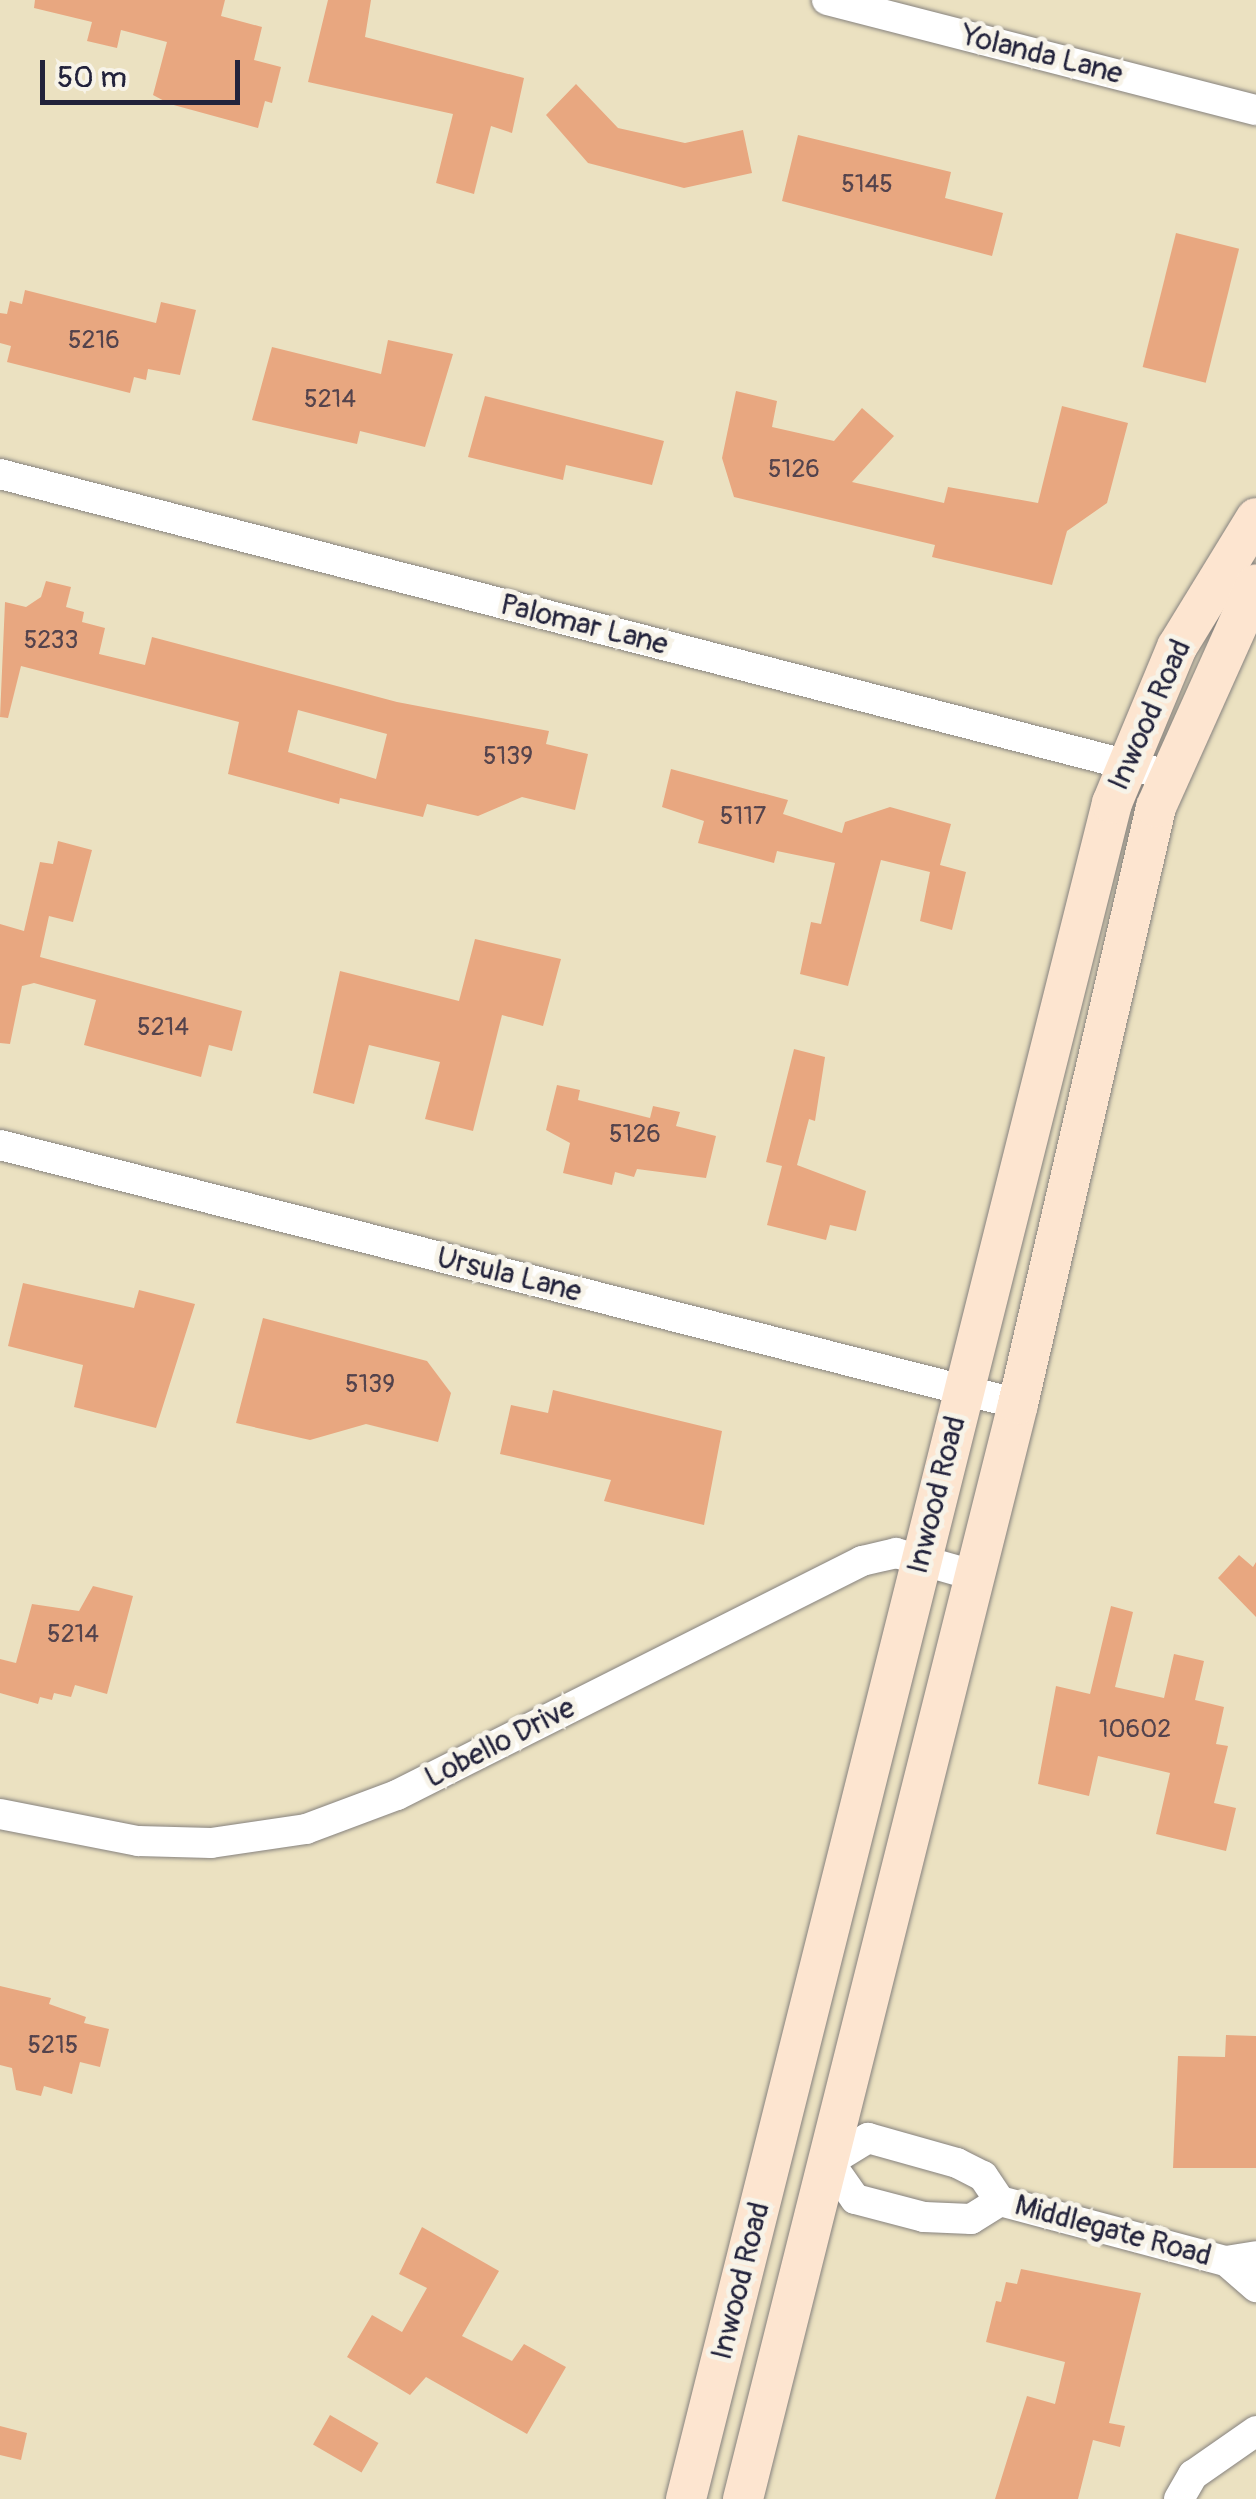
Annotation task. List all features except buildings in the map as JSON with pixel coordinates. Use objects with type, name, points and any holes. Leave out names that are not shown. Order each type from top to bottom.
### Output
[{"type":"main road","name":"Inwood Road","points":[[686,2499],[920,1560],[1126,764],[1177,648],[1256,518]]},
{"type":"main road","name":"Inwood Road","points":[[744,2499],[976,1576],[1168,775],[1256,584]]},
{"type":"main road","points":[[774,2149],[828,2162]]},
{"type":"street","name":"Yolanda Lane","points":[[828,0],[1256,110]]},
{"type":"street","name":"Palomar Lane","points":[[0,474],[1168,775]]},
{"type":"street","name":"Ursula Lane","points":[[0,1145],[1018,1404]]},
{"type":"street","name":"Lobello Drive","points":[[0,1814],[138,1841],[211,1844],[306,1830],[397,1795],[834,1572],[896,1553],[976,1576]]},
{"type":"street","name":"Middlegate Road","points":[[1000,2201],[971,2219],[924,2217],[855,2200],[828,2162],[868,2138],[958,2164],[983,2176],[1000,2201],[1241,2258],[1256,2287]]},
{"type":"street","points":[[1179,2499],[1193,2475],[1256,2431]]}]
